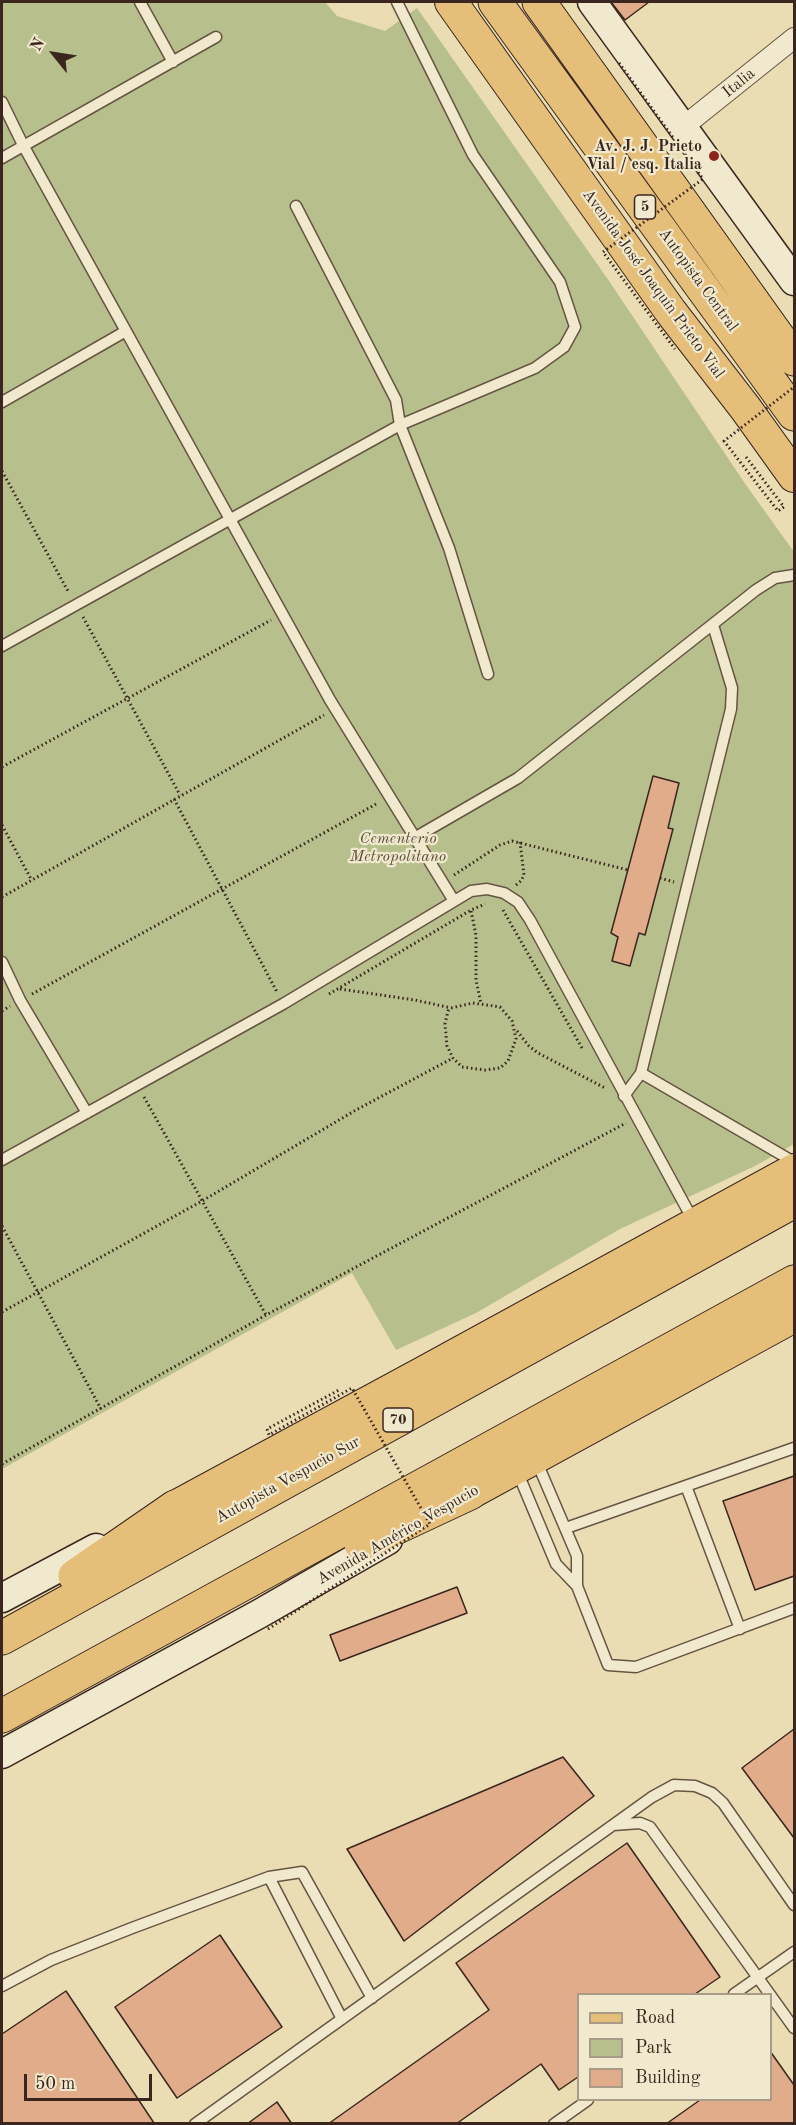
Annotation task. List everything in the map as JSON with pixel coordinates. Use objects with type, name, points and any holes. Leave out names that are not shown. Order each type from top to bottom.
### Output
[{"type":"highway","name":"Autopista Central","points":[[495,2],[795,414]]},
{"type":"highway","name":"Autopista Central","points":[[539,2],[795,359]]},
{"type":"highway","points":[[697,225],[795,321]]},
{"type":"highway","name":"Autopista Vespucio Sur","points":[[2,1638],[795,1201]]},
{"type":"highway","points":[[2,1716],[795,1282]]},
{"type":"highway","points":[[158,1632],[275,1584],[470,1493]]},
{"type":"highway","points":[[2,1629],[175,1507]]},
{"type":"main road","name":"Avenida José Joaquín Prieto Vial","points":[[452,2],[664,303],[747,409],[795,476]]},
{"type":"main road","points":[[592,2],[795,281]]},
{"type":"main road","points":[[2,1598],[175,1507],[795,1170]]},
{"type":"main road","name":"Avenida Américo Vespucio","points":[[2,1754],[259,1614],[470,1493],[795,1316]]},
{"type":"street","name":"Italia","points":[[682,128],[795,38]]},
{"type":"lane","points":[[140,2],[173,62]]},
{"type":"lane","points":[[2,646],[400,425],[535,368],[564,347],[575,327],[560,282],[474,155],[397,2]]},
{"type":"lane","points":[[2,158],[216,37]]},
{"type":"lane","points":[[2,102],[23,145],[336,708],[454,901]]},
{"type":"lane","points":[[296,206],[396,400],[400,425],[449,549],[488,674]]},
{"type":"lane","points":[[2,402],[126,331]]},
{"type":"lane","points":[[416,837],[518,778],[768,582],[783,576],[795,575]]},
{"type":"lane","points":[[624,1096],[641,1073],[731,709],[732,688],[713,625]]},
{"type":"lane","points":[[2,1160],[283,1004],[454,901],[478,889],[504,893],[518,902],[530,920],[695,1224]]},
{"type":"lane","points":[[2,962],[20,1000],[87,1113]]},
{"type":"lane","points":[[641,1073],[795,1162]]},
{"type":"lane","points":[[566,1528],[795,1448]]},
{"type":"lane","points":[[525,1463],[566,1528],[577,1556],[577,1586],[608,1665],[636,1667],[795,1608]]},
{"type":"lane","points":[[525,1463],[556,1564],[577,1586]]},
{"type":"lane","points":[[686,1486],[740,1629]]},
{"type":"lane","points":[[195,2124],[652,1797],[674,1785],[695,1786],[712,1793],[723,1803],[795,1905]]},
{"type":"lane","points":[[613,1825],[639,1823],[650,1827],[770,1993]]},
{"type":"lane","points":[[2,1986],[51,1960],[269,1877],[302,1872],[372,1998]]},
{"type":"lane","points":[[269,1877],[342,2019]]},
{"type":"lane","points":[[737,1993],[795,1952]]},
{"type":"lane","points":[[772,1996],[795,2028]]},
{"type":"lane","points":[[554,2124],[587,2101]]},
{"type":"path","points":[[619,63],[703,179],[603,252],[675,349]]},
{"type":"path","points":[[746,457],[784,507],[778,512],[724,441],[795,387]]},
{"type":"path","points":[[2,471],[180,796]]},
{"type":"path","points":[[2,767],[284,613]]},
{"type":"path","points":[[2,897],[336,708]]},
{"type":"path","points":[[2,1011],[390,797]]},
{"type":"path","points":[[174,799],[283,1004]]},
{"type":"path","points":[[2,825],[31,879]]},
{"type":"path","points":[[445,884],[464,868],[500,845],[512,841],[628,870]]},
{"type":"path","points":[[504,893],[523,878],[520,842]]},
{"type":"path","points":[[320,999],[471,910],[489,903]]},
{"type":"path","points":[[499,906],[582,1048]]},
{"type":"path","points":[[471,910],[476,935],[476,980],[482,1004]]},
{"type":"path","points":[[338,989],[415,1000],[451,1008],[473,1003],[500,1007],[512,1021],[521,1038],[538,1053],[605,1088]]},
{"type":"path","points":[[451,1008],[447,1015],[445,1033],[447,1046],[453,1058],[462,1067],[485,1070],[500,1068],[508,1061],[512,1052],[516,1029]]},
{"type":"path","points":[[2,1312],[202,1201],[356,1110],[453,1058]]},
{"type":"path","points":[[599,1078],[611,1097]]},
{"type":"path","points":[[137,1085],[266,1315]]},
{"type":"path","points":[[2,1464],[266,1315],[628,1122],[639,1122]]},
{"type":"path","points":[[2,1226],[101,1409]]},
{"type":"path","points":[[268,1629],[430,1524],[352,1388],[269,1435],[267,1429],[339,1390]]},
{"type":"green space","name":"Cementerio Metropolitano","points":[[2,2],[325,2],[337,16],[385,31],[417,8],[607,278],[746,485],[794,552],[794,1144],[755,1166],[620,1229],[476,1313],[396,1350],[352,1273],[2,1469]]},
{"type":"building","points":[[611,2],[649,2],[625,20]]},
{"type":"building","points":[[653,776],[679,783],[668,828],[673,829],[645,935],[639,933],[630,966],[612,961],[618,937],[611,933]]},
{"type":"building","points":[[794,1476],[794,1576],[755,1590],[723,1501]]},
{"type":"building","points":[[457,1587],[467,1613],[340,1661],[330,1635]]},
{"type":"building","points":[[794,1729],[794,1838],[742,1768]]},
{"type":"building","points":[[563,1757],[594,1796],[404,1941],[347,1849]]},
{"type":"building","points":[[627,1843],[720,1977],[696,1993],[577,1993],[577,2078],[559,2090],[541,2064],[456,2124],[328,2124],[489,2010],[456,1963]]},
{"type":"building","points":[[220,1935],[282,2027],[177,2098],[115,2007]]},
{"type":"building","points":[[66,1991],[153,2124],[2,2124],[2,2034]]},
{"type":"building","points":[[772,2054],[794,2085],[794,2124],[666,2124],[699,2101],[772,2101]]},
{"type":"building","points":[[277,2102],[292,2124],[247,2124]]},
{"type":"place","name":"Av. J. J. Prieto Vial / esq. Italia","points":[[714,156]]}]
